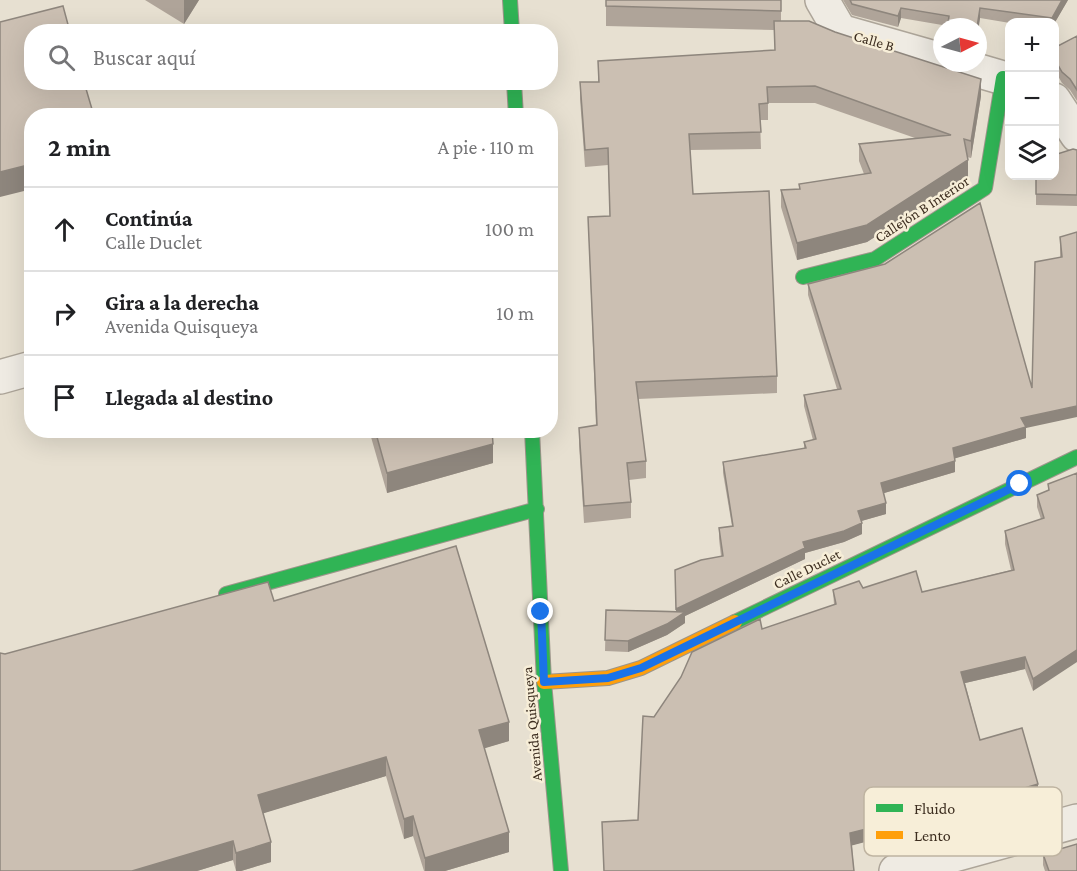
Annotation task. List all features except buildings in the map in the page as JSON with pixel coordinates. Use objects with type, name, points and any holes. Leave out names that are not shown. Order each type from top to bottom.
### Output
[{"type":"street","points":[[510,0],[512,24]]},
{"type":"street","name":"Calle B","points":[[822,0],[840,31],[933,57]]},
{"type":"street","points":[[982,72],[1005,79]]},
{"type":"street","name":"Callejón B Interior","points":[[803,277],[875,259],[985,188],[1005,84]]},
{"type":"street","points":[[514,90],[516,108]]},
{"type":"street","points":[[1059,108],[1077,135]]},
{"type":"street","points":[[0,377],[24,371]]},
{"type":"street","name":"Avenida Quisqueya","points":[[533,438],[544,682],[561,871]]},
{"type":"street","name":"Calle Duclet","points":[[544,682],[608,678],[641,668],[1077,457]]},
{"type":"street","points":[[217,596],[537,509]]},
{"type":"street","points":[[1062,825],[1077,821]]},
{"type":"street","points":[[910,869],[955,856]]},
{"type":"traffic: fast","points":[[510,0],[512,24]]},
{"type":"traffic: fast","points":[[803,277],[875,259],[985,188],[1003,78]]},
{"type":"traffic: fast","points":[[514,90],[516,108]]},
{"type":"traffic: fast","points":[[532,438],[544,682],[561,871]]},
{"type":"traffic: fast","points":[[735,622],[1077,457]]},
{"type":"traffic: fast","points":[[226,594],[537,509]]},
{"type":"traffic: slow","points":[[544,682],[608,678],[641,668],[735,622]]},
{"type":"route","points":[[541,612],[544,682],[608,678],[641,668],[1020,484]]}]
